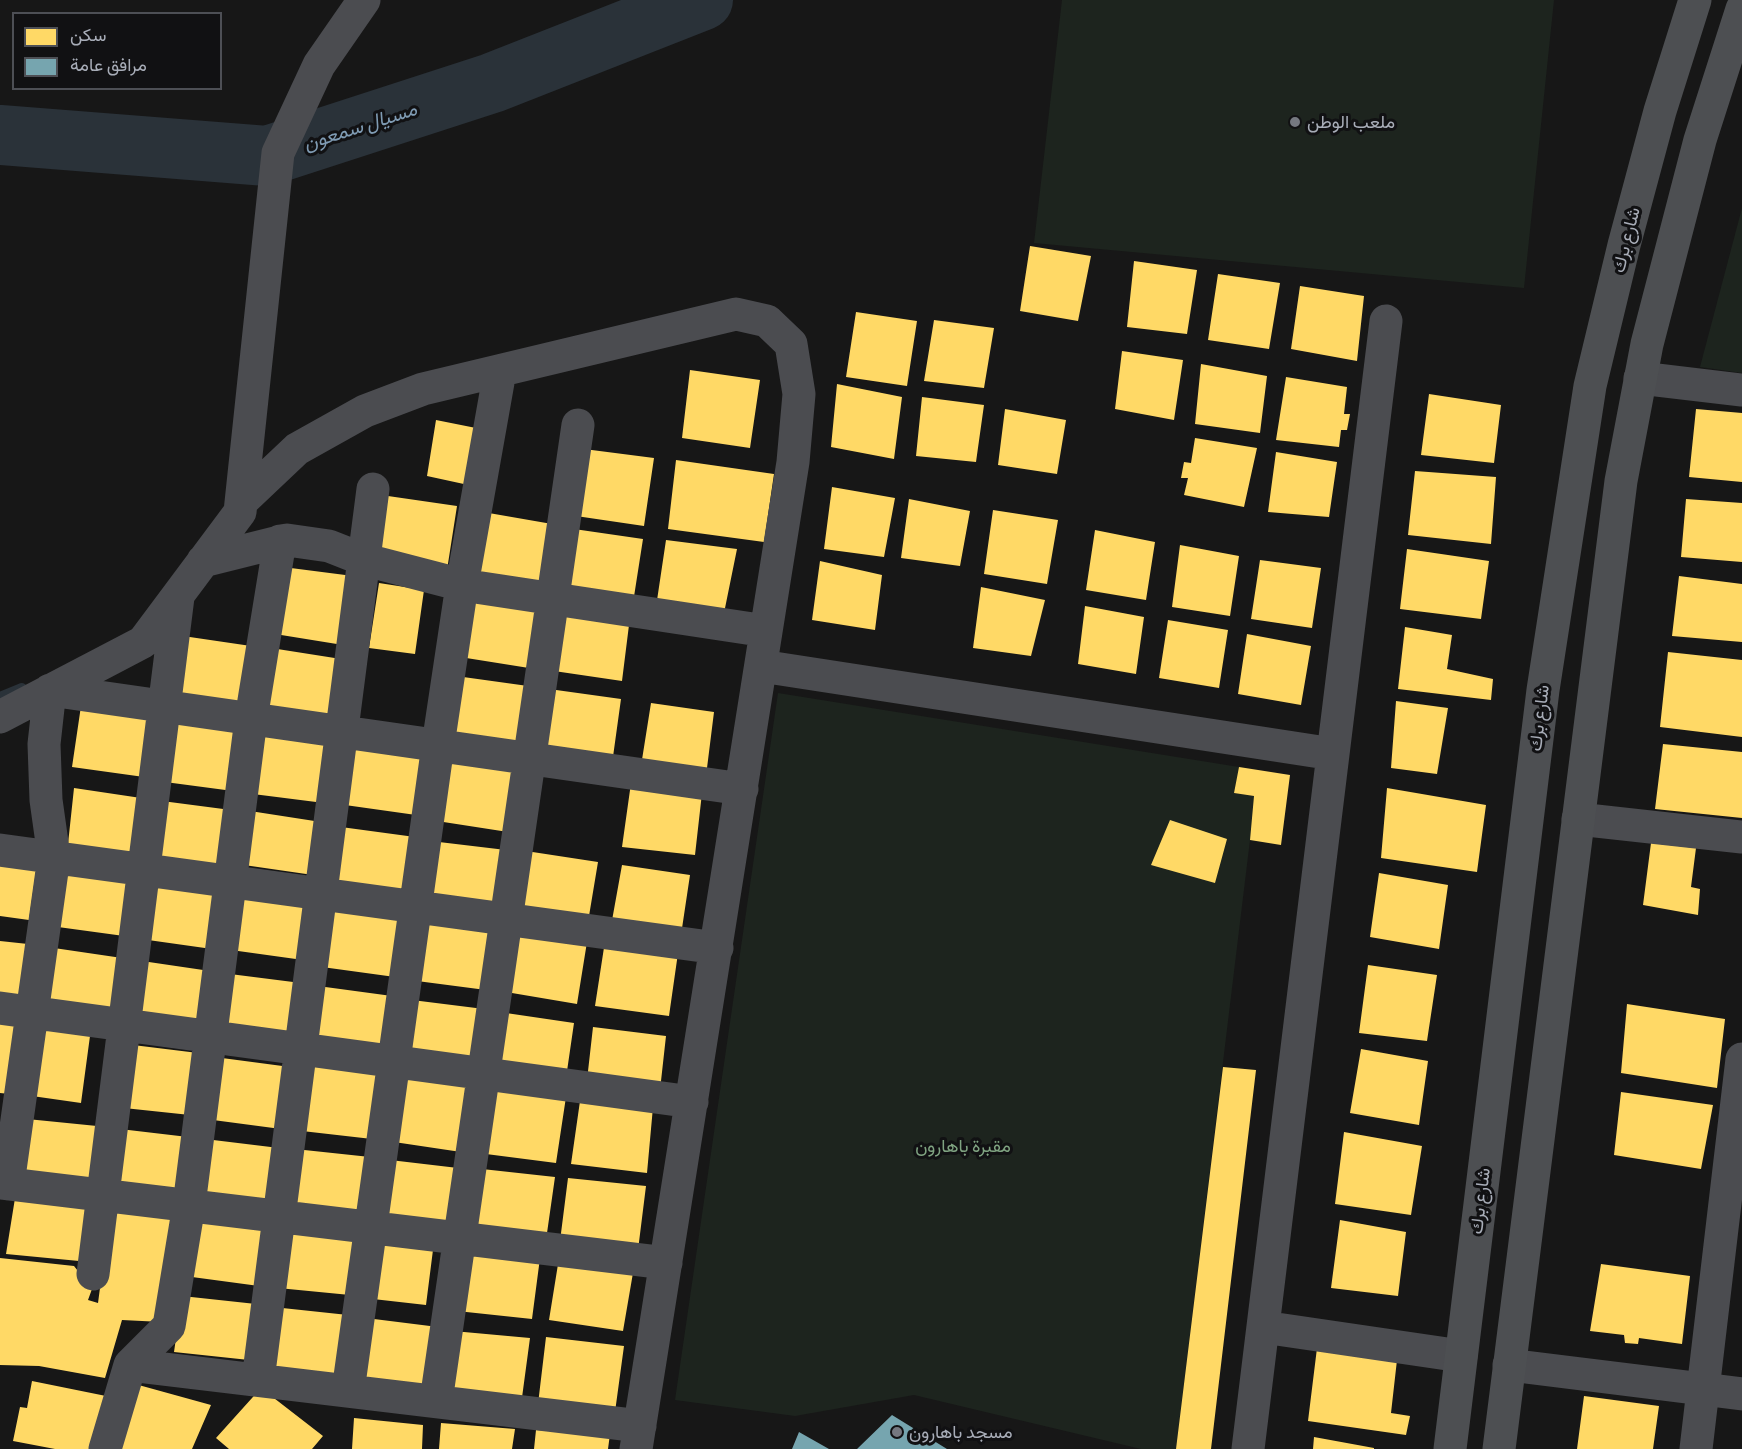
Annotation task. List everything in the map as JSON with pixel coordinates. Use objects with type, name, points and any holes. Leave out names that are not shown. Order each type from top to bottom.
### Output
[{"type":"main road","name":"شارع برك","points":[[1450,1449],[1542,690],[1590,386],[1624,245],[1660,111],[1695,0]]},
{"type":"main road","points":[[1499,1449],[1621,481],[1650,333],[1700,140],[1742,9]]},
{"type":"street","points":[[0,717],[143,642],[240,512],[278,153],[320,65],[364,0]]},
{"type":"street","points":[[130,1365],[436,1401],[638,1437],[794,462],[799,394],[791,344],[767,321],[736,314],[423,389],[365,411],[297,449],[241,502]]},
{"type":"street","points":[[1248,1449],[1386,321]]},
{"type":"street","points":[[348,1391],[438,745],[462,585],[500,371]]},
{"type":"street","points":[[1640,378],[1742,390]]},
{"type":"street","points":[[436,1401],[578,425]]},
{"type":"street","points":[[258,1380],[362,559],[373,489]]},
{"type":"street","points":[[203,561],[280,541],[330,546],[362,559],[462,585],[766,631]]},
{"type":"street","points":[[105,1449],[130,1365],[169,1326],[189,1205],[251,719],[280,541]]},
{"type":"street","points":[[93,1274],[178,595]]},
{"type":"street","points":[[761,666],[1333,754]]},
{"type":"street","points":[[50,690],[742,789]]},
{"type":"street","points":[[50,690],[44,744],[46,800],[54,857],[4,1183],[666,1263]]},
{"type":"street","points":[[1578,819],[1742,837]]},
{"type":"street","points":[[0,850],[717,948]]},
{"type":"street","points":[[0,1008],[692,1102]]},
{"type":"street","points":[[1696,1449],[1742,1059]]},
{"type":"street","points":[[1263,1327],[1461,1356]]},
{"type":"street","points":[[1509,1365],[1742,1394]]},
{"type":"green space","name":"ملعب الوطن","points":[[1062,0],[1554,0],[1524,288],[1034,243]]},
{"type":"green space","points":[[1742,208],[1742,373],[1700,367]]},
{"type":"green space","name":"مقبرة باهارون","points":[[778,693],[1239,767],[1234,793],[1254,796],[1250,840],[1176,1449],[1141,1449],[914,1395],[795,1416],[675,1400]]},
{"type":"building: سكن","points":[[1030,246],[1091,256],[1078,321],[1020,311]]},
{"type":"building: سكن","points":[[1134,261],[1197,270],[1187,334],[1127,327]]},
{"type":"building: سكن","points":[[1218,274],[1280,283],[1269,349],[1208,340]]},
{"type":"building: سكن","points":[[1300,286],[1364,296],[1357,361],[1291,349]]},
{"type":"building: سكن","points":[[856,312],[917,321],[907,386],[846,377]]},
{"type":"building: سكن","points":[[934,320],[994,328],[984,388],[924,381]]},
{"type":"building: سكن","points":[[1122,351],[1183,360],[1174,420],[1115,409]]},
{"type":"building: سكن","points":[[1201,364],[1267,376],[1260,433],[1195,424]]},
{"type":"building: سكن","points":[[690,370],[760,380],[750,448],[682,438]]},
{"type":"building: سكن","points":[[1286,377],[1347,387],[1344,414],[1350,414],[1347,430],[1341,430],[1339,447],[1276,440]]},
{"type":"building: سكن","points":[[837,384],[902,397],[894,459],[831,447]]},
{"type":"building: سكن","points":[[1429,394],[1501,405],[1494,463],[1421,455]]},
{"type":"building: سكن","points":[[922,397],[984,405],[976,462],[916,456]]},
{"type":"building: سكن","points":[[1005,409],[1066,420],[1057,474],[998,465]]},
{"type":"building: سكن","points":[[1696,409],[1742,413],[1742,482],[1689,477]]},
{"type":"building: سكن","points":[[436,420],[476,428],[473,486],[427,476]]},
{"type":"building: سكن","points":[[1195,438],[1257,448],[1244,507],[1184,495],[1188,478],[1181,478],[1184,462],[1191,463]]},
{"type":"building: سكن","points":[[584,449],[654,458],[644,526],[576,516]]},
{"type":"building: سكن","points":[[1276,452],[1337,462],[1329,517],[1268,512]]},
{"type":"building: سكن","points":[[676,460],[774,474],[764,542],[668,529]]},
{"type":"building: سكن","points":[[1415,471],[1496,477],[1491,544],[1408,535]]},
{"type":"building: سكن","points":[[832,487],[895,498],[884,557],[824,549]]},
{"type":"building: سكن","points":[[388,496],[457,506],[447,570],[379,560]]},
{"type":"building: سكن","points":[[909,499],[970,511],[960,566],[901,558]]},
{"type":"building: سكن","points":[[1686,499],[1742,503],[1742,562],[1681,557]]},
{"type":"building: سكن","points":[[993,510],[1058,520],[1047,584],[984,574]]},
{"type":"building: سكن","points":[[483,512],[552,524],[541,587],[473,577]]},
{"type":"building: سكن","points":[[574,529],[643,539],[633,603],[564,593]]},
{"type":"building: سكن","points":[[1095,530],[1155,542],[1146,600],[1086,590]]},
{"type":"building: سكن","points":[[666,540],[737,549],[723,618],[656,607]]},
{"type":"building: سكن","points":[[1180,545],[1239,556],[1230,616],[1172,607]]},
{"type":"building: سكن","points":[[1407,549],[1489,561],[1481,619],[1400,609]]},
{"type":"building: سكن","points":[[1260,560],[1321,568],[1312,628],[1251,619]]},
{"type":"building: سكن","points":[[820,561],[882,575],[875,630],[812,620]]},
{"type":"building: سكن","points":[[283,567],[353,576],[343,645],[275,634]]},
{"type":"building: سكن","points":[[1679,576],[1742,584],[1742,642],[1672,636]]},
{"type":"building: سكن","points":[[379,583],[424,590],[415,654],[369,648]]},
{"type":"building: سكن","points":[[981,587],[1045,600],[1031,656],[973,648]]},
{"type":"building: سكن","points":[[470,594],[540,604],[529,668],[460,657]]},
{"type":"building: سكن","points":[[1085,606],[1144,617],[1136,674],[1078,664]]},
{"type":"building: سكن","points":[[561,607],[630,617],[622,681],[554,671]]},
{"type":"building: سكن","points":[[1168,620],[1228,630],[1219,688],[1159,678]]},
{"type":"building: سكن","points":[[1405,627],[1452,635],[1447,669],[1493,679],[1491,700],[1398,689]]},
{"type":"building: سكن","points":[[1247,634],[1311,646],[1301,705],[1238,694]]},
{"type":"building: سكن","points":[[183,636],[251,646],[242,706],[176,696]]},
{"type":"building: سكن","points":[[271,648],[341,659],[332,722],[263,713]]},
{"type":"building: سكن","points":[[1668,652],[1742,660],[1742,737],[1660,727]]},
{"type":"building: سكن","points":[[456,676],[528,686],[517,749],[447,739]]},
{"type":"building: سكن","points":[[549,689],[621,699],[612,764],[541,753]]},
{"type":"building: سكن","points":[[1396,701],[1448,708],[1437,774],[1391,768]]},
{"type":"building: سكن","points":[[651,703],[714,712],[706,776],[641,766]]},
{"type":"building: سكن","points":[[81,706],[153,716],[144,777],[72,767]]},
{"type":"building: سكن","points":[[172,719],[242,728],[233,791],[165,782]]},
{"type":"building: سكن","points":[[261,731],[332,743],[324,803],[253,794]]},
{"type":"building: سكن","points":[[1663,744],[1742,752],[1742,818],[1655,809]]},
{"type":"building: سكن","points":[[352,745],[425,756],[416,815],[345,805]]},
{"type":"building: سكن","points":[[446,758],[517,767],[508,832],[437,821]]},
{"type":"building: سكن","points":[[1239,767],[1290,775],[1281,845],[1250,840],[1254,796],[1234,793]]},
{"type":"building: سكن","points":[[631,783],[702,793],[695,855],[622,847]]},
{"type":"building: سكن","points":[[74,788],[141,798],[134,853],[68,844]]},
{"type":"building: سكن","points":[[1387,788],[1486,805],[1477,872],[1381,858]]},
{"type":"building: سكن","points":[[162,801],[231,810],[224,865],[156,856]]},
{"type":"building: سكن","points":[[250,811],[321,822],[313,875],[244,865]]},
{"type":"building: سكن","points":[[1170,820],[1227,839],[1215,883],[1151,865]]},
{"type":"building: سكن","points":[[341,827],[415,837],[406,895],[333,885]]},
{"type":"building: سكن","points":[[439,842],[506,850],[496,908],[429,899]]},
{"type":"building: سكن","points":[[1651,843],[1696,848],[1691,887],[1700,889],[1698,915],[1643,905]]},
{"type":"building: سكن","points":[[526,851],[598,862],[588,922],[516,912]]},
{"type":"building: سكن","points":[[0,859],[37,864],[29,920],[0,916]]},
{"type":"building: سكن","points":[[622,865],[690,875],[681,935],[611,926]]},
{"type":"building: سكن","points":[[67,869],[131,877],[124,936],[58,927]]},
{"type":"building: سكن","points":[[1379,873],[1448,885],[1439,949],[1370,937]]},
{"type":"building: سكن","points":[[150,878],[222,888],[212,949],[141,939]]},
{"type":"building: سكن","points":[[236,890],[311,898],[303,960],[231,950]]},
{"type":"building: سكن","points":[[331,906],[403,915],[395,977],[322,967]]},
{"type":"building: سكن","points":[[425,919],[495,929],[486,990],[417,981]]},
{"type":"building: سكن","points":[[513,931],[587,942],[577,1004],[506,992]]},
{"type":"building: سكن","points":[[0,941],[28,944],[22,996],[0,993]]},
{"type":"building: سكن","points":[[605,941],[678,953],[669,1016],[595,1006]]},
{"type":"building: سكن","points":[[54,948],[122,958],[114,1014],[47,1003]]},
{"type":"building: سكن","points":[[142,961],[210,971],[201,1025],[134,1016]]},
{"type":"building: سكن","points":[[1368,965],[1437,975],[1427,1041],[1359,1033]]},
{"type":"building: سكن","points":[[230,974],[301,983],[293,1040],[224,1031]]},
{"type":"building: سكن","points":[[318,986],[392,996],[384,1054],[312,1043]]},
{"type":"building: سكن","points":[[412,1000],[484,1009],[479,1065],[404,1055]]},
{"type":"building: سكن","points":[[1627,1004],[1725,1019],[1717,1088],[1621,1073]]},
{"type":"building: سكن","points":[[506,1013],[574,1023],[566,1078],[500,1068]]},
{"type":"building: سكن","points":[[0,1023],[19,1025],[10,1094],[0,1093]]},
{"type":"building: سكن","points":[[593,1027],[666,1036],[660,1090],[587,1080]]},
{"type":"building: سكن","points":[[42,1029],[90,1036],[81,1103],[32,1096]]},
{"type":"building: سكن","points":[[133,1045],[198,1053],[190,1115],[124,1108]]},
{"type":"building: سكن","points":[[1361,1049],[1428,1061],[1419,1125],[1350,1113]]},
{"type":"building: سكن","points":[[222,1058],[290,1067],[281,1129],[213,1120]]},
{"type":"building: سكن","points":[[311,1066],[381,1075],[372,1139],[302,1131]]},
{"type":"building: سكن","points":[[1223,1067],[1256,1070],[1211,1449],[1176,1449]]},
{"type":"building: سكن","points":[[403,1078],[471,1087],[461,1152],[394,1142]]},
{"type":"building: سكن","points":[[497,1089],[566,1097],[556,1163],[486,1154]]},
{"type":"building: سكن","points":[[1621,1092],[1713,1105],[1701,1169],[1614,1155]]},
{"type":"building: سكن","points":[[580,1101],[653,1107],[647,1173],[571,1164]]},
{"type":"building: سكن","points":[[27,1119],[97,1126],[91,1184],[20,1178]]},
{"type":"building: سكن","points":[[120,1129],[188,1137],[181,1196],[113,1188]]},
{"type":"building: سكن","points":[[1344,1132],[1422,1146],[1411,1215],[1335,1204]]},
{"type":"building: سكن","points":[[205,1139],[279,1148],[271,1207],[198,1198]]},
{"type":"building: سكن","points":[[295,1149],[370,1157],[363,1217],[288,1209]]},
{"type":"building: سكن","points":[[390,1160],[458,1168],[452,1227],[385,1218]]},
{"type":"building: سكن","points":[[482,1169],[555,1177],[546,1240],[473,1231]]},
{"type":"building: سكن","points":[[568,1178],[646,1186],[638,1250],[560,1241]]},
{"type":"building: سكن","points":[[16,1192],[87,1200],[79,1261],[6,1254]]},
{"type":"building: سكن","points":[[111,1205],[179,1214],[162,1322],[122,1320],[105,1378],[39,1366],[0,1365],[0,1258],[74,1266],[92,1289],[88,1300],[98,1303]]},
{"type":"building: سكن","points":[[199,1218],[267,1226],[259,1286],[192,1277]]},
{"type":"building: سكن","points":[[1340,1220],[1406,1232],[1398,1296],[1331,1288]]},
{"type":"building: سكن","points":[[284,1228],[357,1236],[350,1295],[278,1288]]},
{"type":"building: سكن","points":[[379,1236],[434,1242],[426,1305],[373,1299]]},
{"type":"building: سكن","points":[[464,1250],[540,1258],[532,1319],[457,1311]]},
{"type":"building: سكن","points":[[559,1258],[634,1267],[623,1331],[549,1320]]},
{"type":"building: سكن","points":[[1601,1264],[1690,1276],[1682,1344],[1639,1338],[1638,1344],[1625,1343],[1624,1335],[1590,1331]]},
{"type":"building: سكن","points":[[182,1296],[256,1304],[249,1360],[174,1352]]},
{"type":"building: سكن","points":[[273,1307],[348,1315],[340,1377],[267,1370]]},
{"type":"building: سكن","points":[[366,1318],[438,1327],[429,1389],[356,1380]]},
{"type":"building: سكن","points":[[453,1331],[530,1338],[521,1405],[443,1396]]},
{"type":"building: سكن","points":[[546,1337],[624,1346],[615,1412],[538,1404]]},
{"type":"building: سكن","points":[[1317,1348],[1397,1360],[1391,1413],[1410,1416],[1406,1435],[1308,1421]]},
{"type":"building: سكن","points":[[32,1381],[106,1396],[95,1449],[55,1449],[13,1441],[20,1407],[27,1408]]},
{"type":"building: سكن","points":[[135,1384],[211,1405],[192,1449],[113,1449]]},
{"type":"building: سكن","points":[[261,1388],[323,1436],[312,1449],[229,1449],[216,1438]]},
{"type":"building: سكن","points":[[1584,1396],[1659,1406],[1653,1449],[1577,1449]]},
{"type":"building: سكن","points":[[354,1418],[423,1425],[422,1449],[352,1449]]},
{"type":"building: سكن","points":[[441,1423],[515,1429],[512,1449],[439,1449]]},
{"type":"building: سكن","points":[[536,1430],[610,1434],[608,1449],[534,1449]]},
{"type":"building: سكن","points":[[1314,1437],[1374,1448],[1374,1449],[1313,1449]]},
{"type":"building: مرافق عامة","name":"مسجد باهارون","points":[[892,1415],[947,1449],[857,1449]]},
{"type":"building: مرافق عامة","points":[[799,1432],[829,1449],[792,1449]]},
{"type":"waterway","name":"مسيال سمعون","points":[[0,135],[267,156],[492,83],[703,0]]},
{"type":"waterway","points":[[0,697],[22,688]]},
{"type":"place","name":"ملعب الوطن","points":[[1295,122]]},
{"type":"place","name":"مسجد باهارون","points":[[897,1432]]}]
